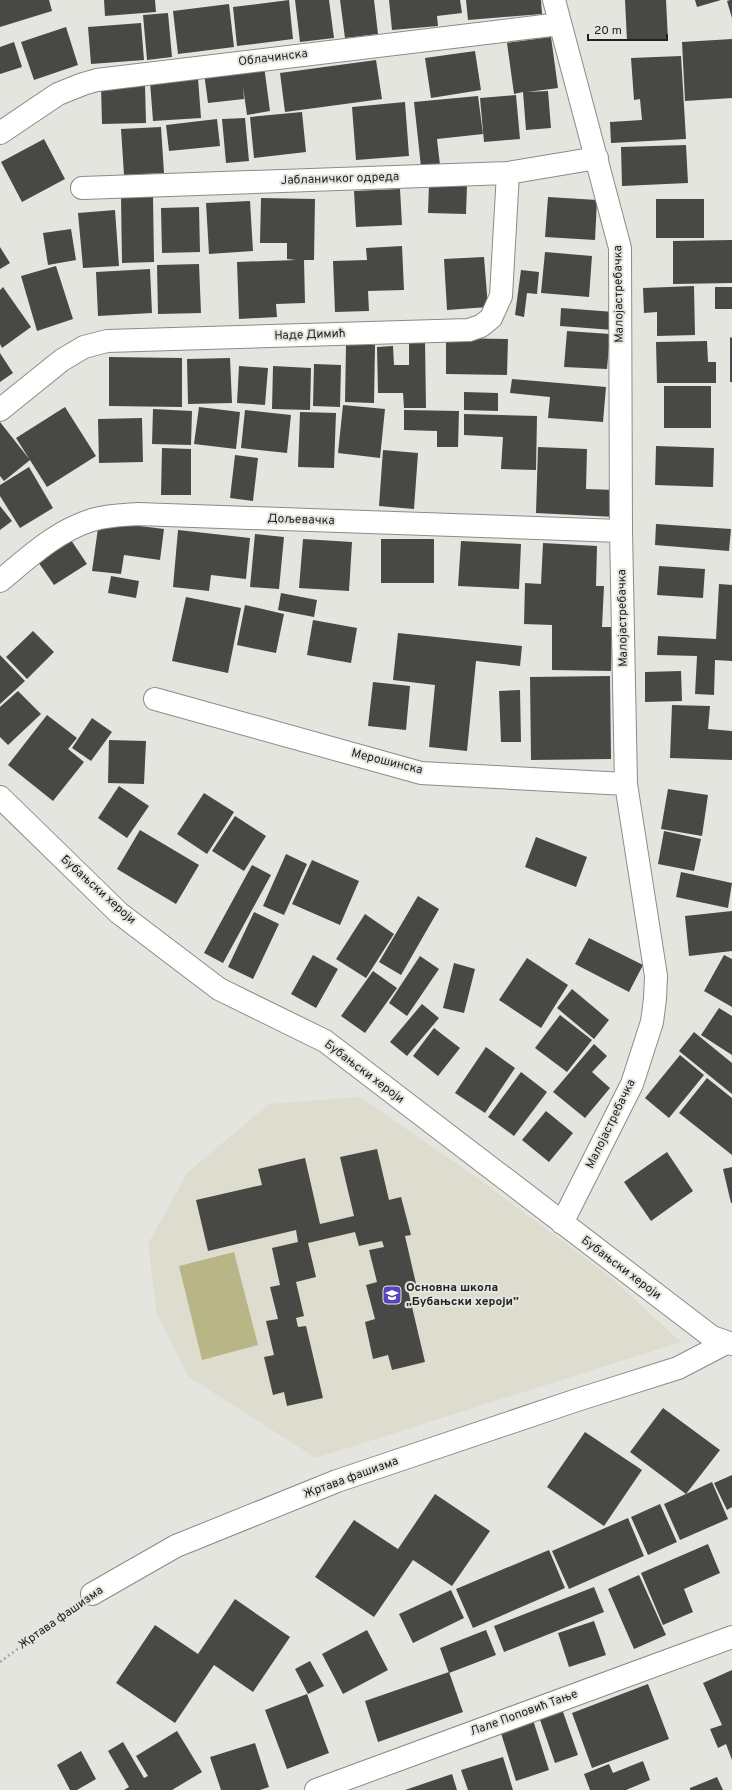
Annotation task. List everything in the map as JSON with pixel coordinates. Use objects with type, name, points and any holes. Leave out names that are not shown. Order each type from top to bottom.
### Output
[{"type":"street","name":"Малојастребачка","points":[[554,0],[620,248],[626,784],[653,954],[655,999],[652,1022],[632,1084],[562,1223]]},
{"type":"street","name":"Облачинска","points":[[0,131],[58,94],[98,80],[560,24]]},
{"type":"street","name":"Јабланичког одреда","points":[[82,188],[508,173],[597,158]]},
{"type":"street","name":"Наде Димић","points":[[0,410],[62,360],[84,347],[107,341],[469,330],[480,326],[491,318],[501,296],[508,173]]},
{"type":"street","name":"Дољевачка","points":[[0,581],[53,538],[92,520],[115,515],[138,514],[622,531]]},
{"type":"street","name":"Мерошинска","points":[[155,699],[421,772],[626,784]]},
{"type":"street","name":"Бубањски хероји","points":[[0,797],[119,913],[219,989],[325,1041],[712,1337],[729,1344]]},
{"type":"street","name":"Жртава фашизма","points":[[92,1594],[176,1546],[337,1481],[570,1402],[678,1368],[729,1344]]},
{"type":"street","name":"Лале Поповић Тање","points":[[316,1790],[732,1637]]},
{"type":"path","name":"Жртава фашизма","points":[[0,1662],[92,1594]]},
{"type":"shaded area","name":"Основна школа „Бубањски хероји”","points":[[360,1097],[476,1177],[609,1276],[681,1342],[316,1458],[189,1377],[157,1313],[148,1244],[188,1172],[269,1104]]},
{"type":"shaded area","points":[[234,1252],[258,1345],[202,1360],[179,1266]]},
{"type":"building","points":[[0,0],[49,0],[52,11],[0,27]]},
{"type":"building","points":[[104,0],[155,0],[156,12],[105,16]]},
{"type":"building","points":[[289,0],[293,39],[237,46],[233,7]]},
{"type":"building","points":[[295,0],[329,0],[334,38],[300,42]]},
{"type":"building","points":[[340,0],[374,0],[378,34],[345,38]]},
{"type":"building","points":[[389,0],[460,0],[462,13],[437,16],[438,26],[392,30]]},
{"type":"building","points":[[466,0],[541,0],[542,14],[468,20]]},
{"type":"building","points":[[625,0],[666,0],[668,40],[627,41]]},
{"type":"building","points":[[695,0],[721,0],[697,7]]},
{"type":"building","points":[[732,0],[732,18],[727,1]]},
{"type":"building","points":[[229,4],[234,47],[178,54],[173,11]]},
{"type":"building","points":[[168,13],[172,57],[147,60],[143,15]]},
{"type":"building","points":[[141,23],[144,60],[91,64],[88,27]]},
{"type":"building","points":[[66,27],[78,65],[34,80],[21,42]]},
{"type":"building","points":[[551,37],[558,88],[527,92],[548,91],[551,128],[526,130],[523,92],[514,94],[507,43]]},
{"type":"building","points":[[732,39],[732,98],[685,101],[682,42]]},
{"type":"building","points":[[14,42],[22,67],[0,74],[0,47]]},
{"type":"building","points":[[475,51],[481,90],[431,98],[425,58]]},
{"type":"building","points":[[681,56],[686,139],[611,143],[610,122],[642,120],[640,99],[634,100],[631,58]]},
{"type":"building","points":[[376,60],[382,99],[285,112],[280,73]]},
{"type":"building","points":[[264,66],[270,111],[247,115],[243,87],[244,99],[208,103],[204,73]]},
{"type":"building","points":[[198,78],[201,118],[153,121],[150,82]]},
{"type":"building","points":[[145,85],[146,123],[102,124],[101,86]]},
{"type":"building","points":[[516,95],[520,139],[484,142],[480,98]]},
{"type":"building","points":[[478,96],[483,134],[437,139],[440,165],[421,167],[414,102]]},
{"type":"building","points":[[405,102],[409,156],[356,160],[352,107]]},
{"type":"building","points":[[302,112],[306,152],[254,158],[250,117]]},
{"type":"building","points":[[245,118],[249,161],[226,163],[222,119]]},
{"type":"building","points":[[217,119],[220,146],[169,151],[166,125]]},
{"type":"building","points":[[161,127],[164,173],[124,175],[121,129]]},
{"type":"building","points":[[44,139],[65,179],[22,202],[1,162]]},
{"type":"building","points":[[686,145],[688,183],[622,186],[621,147]]},
{"type":"building","points":[[429,184],[467,185],[466,214],[428,213]]},
{"type":"building","points":[[400,189],[402,225],[356,227],[354,191]]},
{"type":"building","points":[[153,196],[154,262],[122,263],[121,197]]},
{"type":"building","points":[[548,197],[597,200],[595,240],[545,237]]},
{"type":"building","points":[[261,198],[315,199],[314,260],[304,260],[305,303],[276,304],[277,317],[239,319],[237,262],[296,260],[287,259],[287,243],[260,243]]},
{"type":"building","points":[[656,199],[704,199],[704,238],[656,238]]},
{"type":"building","points":[[250,201],[253,251],[209,254],[206,203]]},
{"type":"building","points":[[199,207],[200,252],[162,253],[161,208]]},
{"type":"building","points":[[115,210],[119,266],[83,268],[78,213]]},
{"type":"building","points":[[71,229],[76,260],[48,265],[43,233]]},
{"type":"building","points":[[732,240],[732,283],[673,284],[673,241]]},
{"type":"building","points":[[402,246],[404,290],[368,291],[369,311],[335,312],[333,261],[367,260],[366,248]]},
{"type":"building","points":[[0,247],[10,263],[0,269]]},
{"type":"building","points":[[545,252],[592,256],[589,297],[541,293]]},
{"type":"building","points":[[484,257],[488,307],[447,310],[444,259]]},
{"type":"building","points":[[199,264],[201,313],[158,314],[157,265]]},
{"type":"building","points":[[56,266],[73,319],[37,331],[21,276]]},
{"type":"building","points":[[150,269],[152,313],[98,316],[96,272]]},
{"type":"building","points":[[521,270],[539,272],[537,294],[527,293],[524,317],[515,315]]},
{"type":"building","points":[[694,286],[695,335],[657,336],[657,312],[644,313],[643,288]]},
{"type":"building","points":[[3,287],[31,327],[2,348],[0,344],[0,290]]},
{"type":"building","points":[[715,287],[732,287],[732,309],[715,309]]},
{"type":"building","points":[[561,308],[614,312],[613,330],[560,326]]},
{"type":"building","points":[[567,331],[610,334],[607,369],[564,367]]},
{"type":"building","points":[[730,337],[732,338],[732,382],[730,382]]},
{"type":"building","points":[[446,338],[508,339],[507,375],[446,374]]},
{"type":"building","points":[[409,340],[425,340],[426,408],[404,408],[403,393],[378,393],[377,347],[393,346],[394,365],[409,365]]},
{"type":"building","points":[[707,341],[708,362],[716,362],[716,383],[657,383],[656,342]]},
{"type":"building","points":[[346,345],[375,345],[374,403],[345,402]]},
{"type":"building","points":[[0,353],[13,373],[0,382]]},
{"type":"building","points":[[109,357],[182,358],[182,407],[109,406]]},
{"type":"building","points":[[230,358],[232,403],[188,404],[187,359]]},
{"type":"building","points":[[314,364],[341,365],[340,407],[313,406]]},
{"type":"building","points":[[239,366],[268,368],[265,405],[237,403]]},
{"type":"building","points":[[273,366],[311,368],[310,410],[272,409]]},
{"type":"building","points":[[512,379],[606,387],[603,422],[548,418],[550,397],[510,393]]},
{"type":"building","points":[[664,386],[711,386],[711,428],[664,428]]},
{"type":"building","points":[[464,392],[498,393],[498,411],[464,410]]},
{"type":"building","points":[[343,405],[385,409],[380,458],[338,453]]},
{"type":"building","points":[[65,407],[96,456],[47,487],[16,438]]},
{"type":"building","points":[[199,407],[240,412],[236,449],[194,444]]},
{"type":"building","points":[[153,409],[192,411],[191,445],[152,444]]},
{"type":"building","points":[[245,410],[291,415],[287,453],[241,448]]},
{"type":"building","points":[[404,410],[459,411],[458,447],[437,447],[437,431],[404,430]]},
{"type":"building","points":[[300,412],[336,413],[334,468],[298,467]]},
{"type":"building","points":[[464,414],[537,416],[536,470],[501,469],[503,437],[464,435]]},
{"type":"building","points":[[142,418],[143,462],[99,463],[98,419]]},
{"type":"building","points":[[0,422],[30,460],[4,481],[0,476]]},
{"type":"building","points":[[656,446],[714,448],[713,487],[655,485]]},
{"type":"building","points":[[538,447],[587,449],[586,489],[616,490],[615,517],[536,513]]},
{"type":"building","points":[[162,448],[191,449],[191,495],[161,495]]},
{"type":"building","points":[[383,450],[418,453],[414,509],[379,506]]},
{"type":"building","points":[[235,455],[258,458],[253,501],[230,498]]},
{"type":"building","points":[[29,467],[53,508],[20,528],[0,496],[0,485]]},
{"type":"building","points":[[0,506],[12,521],[0,530]]},
{"type":"building","points":[[99,521],[164,529],[160,560],[124,555],[121,574],[92,571]]},
{"type":"building","points":[[656,524],[731,529],[729,551],[655,545]]},
{"type":"building","points":[[178,530],[250,538],[246,579],[211,575],[209,591],[173,587]]},
{"type":"building","points":[[67,534],[87,564],[54,585],[34,556]]},
{"type":"building","points":[[255,534],[284,537],[279,589],[250,587]]},
{"type":"building","points":[[303,539],[352,542],[349,591],[299,588]]},
{"type":"building","points":[[381,539],[434,539],[434,583],[381,583]]},
{"type":"building","points":[[461,541],[521,544],[519,589],[458,586]]},
{"type":"building","points":[[543,543],[597,546],[596,586],[604,586],[602,627],[612,627],[611,671],[552,670],[552,625],[524,624],[525,583],[541,584]]},
{"type":"building","points":[[659,566],[705,569],[703,598],[657,595]]},
{"type":"building","points":[[111,576],[139,581],[136,598],[108,593]]},
{"type":"building","points":[[719,584],[732,585],[732,661],[715,660],[714,695],[695,694],[697,656],[657,655],[658,636],[716,639]]},
{"type":"building","points":[[281,593],[317,600],[314,617],[278,610]]},
{"type":"building","points":[[186,597],[241,608],[228,673],[172,661]]},
{"type":"building","points":[[245,605],[284,614],[276,653],[237,645]]},
{"type":"building","points":[[313,620],[357,628],[351,663],[307,655]]},
{"type":"building","points":[[33,631],[54,652],[27,679],[6,657]]},
{"type":"building","points":[[398,633],[522,646],[520,666],[476,661],[467,751],[429,747],[435,685],[393,680]]},
{"type":"building","points":[[0,655],[25,681],[0,704]]},
{"type":"building","points":[[681,671],[682,701],[645,702],[645,672]]},
{"type":"building","points":[[610,676],[611,759],[531,760],[530,677]]},
{"type":"building","points":[[373,682],[410,686],[406,730],[368,726]]},
{"type":"building","points":[[520,690],[521,742],[501,742],[499,691]]},
{"type":"building","points":[[18,691],[41,714],[8,745],[0,737],[0,707]]},
{"type":"building","points":[[672,705],[710,706],[708,729],[732,731],[732,760],[670,758]]},
{"type":"building","points":[[47,715],[77,738],[68,749],[84,762],[53,801],[8,765]]},
{"type":"building","points":[[92,718],[112,732],[91,761],[72,748]]},
{"type":"building","points":[[109,740],[146,741],[144,784],[108,783]]},
{"type":"building","points":[[119,786],[149,806],[127,838],[98,818]]},
{"type":"building","points":[[668,789],[708,795],[702,836],[661,829]]},
{"type":"building","points":[[204,793],[234,812],[207,854],[177,834]]},
{"type":"building","points":[[235,816],[266,836],[244,871],[212,851]]},
{"type":"building","points":[[140,830],[199,865],[176,904],[117,869]]},
{"type":"building","points":[[664,831],[701,839],[694,871],[658,864]]},
{"type":"building","points":[[536,837],[587,857],[576,887],[525,867]]},
{"type":"building","points":[[286,854],[307,864],[284,915],[263,906]]},
{"type":"building","points":[[312,860],[359,881],[340,925],[292,904]]},
{"type":"building","points":[[252,865],[271,875],[223,963],[204,953]]},
{"type":"building","points":[[681,872],[732,883],[728,908],[676,897]]},
{"type":"building","points":[[418,896],[439,909],[401,975],[379,962]]},
{"type":"building","points":[[732,911],[732,951],[689,956],[685,916]]},
{"type":"building","points":[[254,912],[279,924],[253,979],[228,967]]},
{"type":"building","points":[[365,914],[394,934],[366,978],[336,959]]},
{"type":"building","points":[[589,938],[643,965],[629,992],[575,964]]},
{"type":"building","points":[[313,955],[338,969],[316,1008],[291,994]]},
{"type":"building","points":[[724,955],[732,959],[732,1007],[704,991]]},
{"type":"building","points":[[420,956],[439,969],[407,1016],[389,1003]]},
{"type":"building","points":[[527,958],[568,985],[541,1028],[499,1000]]},
{"type":"building","points":[[454,963],[475,969],[464,1013],[443,1008]]},
{"type":"building","points":[[373,971],[397,988],[365,1033],[341,1016]]},
{"type":"building","points":[[572,989],[609,1020],[594,1039],[557,1008]]},
{"type":"building","points":[[422,1004],[439,1018],[407,1056],[390,1042]]},
{"type":"building","points":[[719,1008],[732,1016],[732,1055],[701,1035]]},
{"type":"building","points":[[560,1015],[592,1040],[567,1072],[535,1048]]},
{"type":"building","points":[[434,1028],[460,1048],[438,1076],[413,1056]]},
{"type":"building","points":[[694,1032],[732,1063],[732,1094],[679,1051]]},
{"type":"building","points":[[594,1044],[607,1056],[592,1072],[610,1088],[585,1118],[553,1092]]},
{"type":"building","points":[[486,1047],[515,1068],[485,1113],[455,1093]]},
{"type":"building","points":[[680,1055],[704,1075],[669,1118],[645,1098]]},
{"type":"building","points":[[521,1072],[547,1092],[514,1136],[488,1117]]},
{"type":"building","points":[[707,1078],[732,1098],[732,1155],[679,1113]]},
{"type":"building","points":[[546,1111],[573,1133],[549,1162],[522,1140]]},
{"type":"building","points":[[377,1149],[389,1200],[401,1197],[411,1235],[405,1236],[417,1288],[408,1290],[425,1362],[392,1370],[388,1355],[373,1359],[365,1322],[375,1319],[366,1285],[377,1282],[369,1250],[384,1247],[382,1241],[359,1246],[355,1232],[308,1243],[316,1277],[296,1282],[304,1316],[296,1318],[298,1327],[306,1326],[323,1398],[287,1406],[284,1392],[273,1395],[264,1357],[274,1355],[266,1321],[278,1319],[270,1287],[280,1285],[272,1248],[298,1242],[296,1230],[208,1251],[196,1200],[262,1185],[258,1169],[305,1158],[320,1224],[354,1216],[340,1157]]},
{"type":"building","points":[[667,1152],[693,1191],[651,1221],[624,1182]]},
{"type":"building","points":[[732,1167],[732,1203],[731,1203],[723,1169]]},
{"type":"building","points":[[663,1408],[720,1450],[686,1494],[630,1452]]},
{"type":"building","points":[[585,1432],[642,1470],[604,1526],[547,1487]]},
{"type":"building","points":[[732,1475],[732,1507],[727,1510],[714,1483]]},
{"type":"building","points":[[712,1482],[728,1519],[680,1540],[664,1504]]},
{"type":"building","points":[[435,1494],[490,1531],[452,1586],[413,1560],[374,1617],[315,1577],[354,1520],[398,1549]]},
{"type":"building","points":[[660,1504],[677,1542],[648,1555],[631,1517]]},
{"type":"building","points":[[628,1518],[644,1556],[569,1589],[552,1551]]},
{"type":"building","points":[[708,1544],[720,1573],[684,1589],[693,1612],[663,1625],[641,1573]]},
{"type":"building","points":[[549,1550],[565,1588],[473,1628],[456,1589]]},
{"type":"building","points":[[639,1575],[666,1635],[634,1649],[608,1589]]},
{"type":"building","points":[[594,1587],[604,1612],[504,1652],[494,1626]]},
{"type":"building","points":[[451,1590],[464,1618],[413,1643],[399,1614]]},
{"type":"building","points":[[235,1599],[290,1637],[253,1692],[214,1665],[175,1723],[116,1683],[155,1625],[198,1654]]},
{"type":"building","points":[[594,1621],[606,1655],[569,1667],[558,1633]]},
{"type":"building","points":[[367,1630],[388,1670],[343,1694],[322,1654]]},
{"type":"building","points":[[486,1630],[496,1655],[449,1673],[440,1648]]},
{"type":"building","points":[[310,1661],[324,1686],[308,1694],[295,1669]]},
{"type":"building","points":[[732,1670],[732,1760],[726,1744],[718,1748],[710,1729],[722,1725],[703,1683]]},
{"type":"building","points":[[449,1672],[463,1712],[378,1742],[365,1701]]},
{"type":"building","points":[[648,1684],[669,1739],[592,1768],[572,1713]]},
{"type":"building","points":[[307,1694],[329,1753],[287,1769],[265,1710]]},
{"type":"building","points":[[561,1706],[578,1755],[555,1763],[538,1714]]},
{"type":"building","points":[[533,1720],[549,1770],[516,1781],[500,1730]]},
{"type":"building","points":[[177,1731],[202,1772],[172,1790],[124,1790],[129,1787],[108,1751],[123,1742],[144,1778],[148,1776],[136,1756]]},
{"type":"building","points":[[255,1743],[269,1787],[260,1790],[221,1790],[210,1757]]},
{"type":"building","points":[[81,1751],[96,1779],[77,1790],[70,1790],[57,1765]]},
{"type":"building","points":[[503,1757],[513,1790],[468,1790],[461,1770]]},
{"type":"building","points":[[643,1761],[650,1780],[626,1790],[590,1790],[584,1774],[609,1764],[613,1773]]},
{"type":"building","points":[[452,1774],[457,1790],[405,1790]]},
{"type":"building","points":[[717,1777],[723,1790],[690,1790],[690,1788]]},
{"type":"place","name":"Основна школа „Бубањски хероји”","points":[[392,1295]]}]
